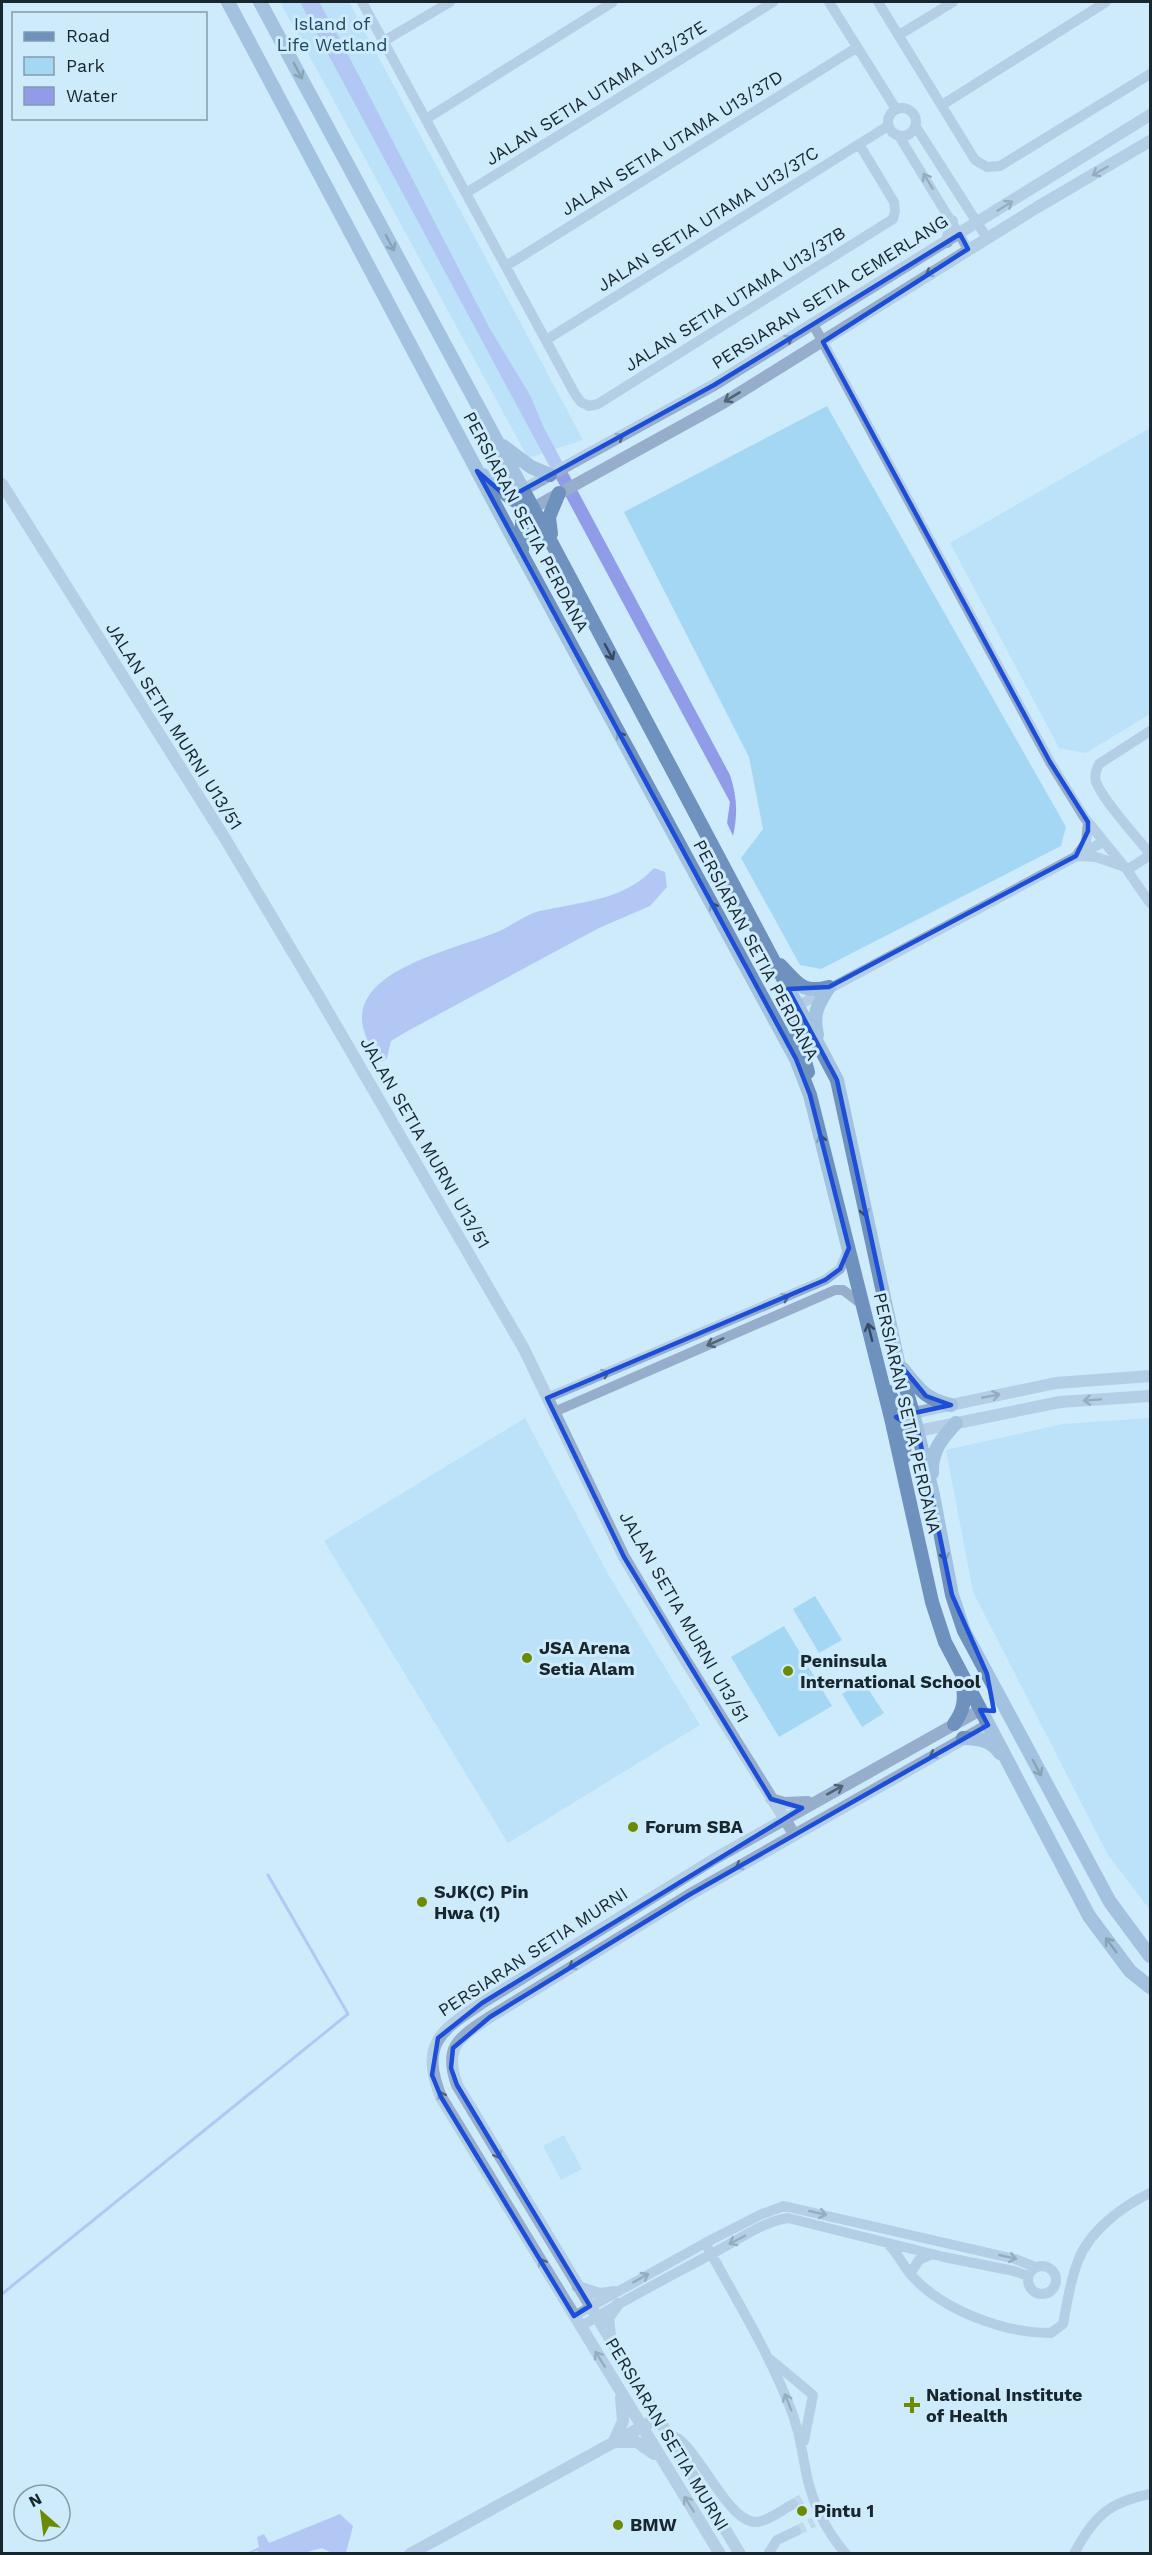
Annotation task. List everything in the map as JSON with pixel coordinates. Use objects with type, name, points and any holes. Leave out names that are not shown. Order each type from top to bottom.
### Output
[{"type":"main road","name":"PERSIARAN SETIA PERDANA","points":[[228,2],[522,555],[796,1059],[808,1089],[849,1248],[932,1602],[945,1642],[987,1711],[1003,1717],[1020,1737]]},
{"type":"main road","name":"PERSIARAN SETIA PERDANA","points":[[260,2],[523,490],[527,506],[554,547],[837,1080],[897,1362],[933,1495],[952,1595],[964,1631],[1110,1902],[1150,1956]]},
{"type":"main road","points":[[497,441],[520,460],[551,475]]},
{"type":"main road","points":[[477,471],[507,497],[527,506],[522,555]]},
{"type":"main road","points":[[554,547],[549,517],[560,493]]},
{"type":"main road","points":[[770,955],[801,987],[816,991],[829,987]]},
{"type":"main road","points":[[823,1054],[814,1020],[816,1008],[829,987]]},
{"type":"main road","points":[[797,1005],[795,1025],[807,1065],[808,1089]]},
{"type":"main road","points":[[897,1362],[926,1396],[951,1405]]},
{"type":"main road","points":[[883,1386],[912,1423],[903,1471]]},
{"type":"main road","points":[[933,1495],[932,1465],[935,1451],[938,1443],[956,1423]]},
{"type":"main road","points":[[987,1674],[995,1702],[987,1711],[988,1725],[1089,1916],[1130,1971],[1150,1987]]},
{"type":"main road","points":[[954,1724],[962,1713],[965,1703],[963,1675]]},
{"type":"main road","points":[[963,1738],[982,1739],[991,1743],[1013,1769]]},
{"type":"street","points":[[362,2],[546,340]]},
{"type":"street","points":[[384,41],[450,2]]},
{"type":"street","points":[[426,118],[613,2]]},
{"type":"street","name":"JALAN SETIA UTAMA U13/37E","points":[[466,193],[773,2]]},
{"type":"street","points":[[828,2],[896,109]]},
{"type":"street","points":[[878,2],[975,160],[987,167],[1000,166],[1150,74]]},
{"type":"street","points":[[899,35],[953,2]]},
{"type":"street","points":[[942,105],[1106,2]]},
{"type":"street","name":"JALAN SETIA UTAMA U13/37D","points":[[506,266],[856,48]]},
{"type":"street","points":[[916,128],[909,135],[899,136],[892,133],[888,126],[888,119],[896,109],[904,108],[912,111],[916,119],[916,128],[978,218],[987,238]]},
{"type":"street","name":"PERSIARAN SETIA CEMERLANG","points":[[523,490],[714,385],[960,234],[978,218],[1150,115]]},
{"type":"street","name":"JALAN SETIA UTAMA U13/37C","points":[[546,340],[888,126]]},
{"type":"street","points":[[899,136],[969,249]]},
{"type":"street","name":"PERSIARAN SETIA CEMERLANG","points":[[527,506],[560,493],[723,403],[969,249],[1150,142]]},
{"type":"street","name":"JALAN SETIA UTAMA U13/37B","points":[[546,340],[581,402],[589,406],[598,404],[893,219],[894,202],[859,144]]},
{"type":"street","points":[[947,242],[952,221]]},
{"type":"street","points":[[813,324],[1044,752],[1088,822],[1150,903]]},
{"type":"street","name":"JALAN SETIA MURNI U13/51","points":[[2,484],[220,831],[308,978],[524,1349],[624,1557],[794,1834]]},
{"type":"street","points":[[1126,869],[1150,854],[1120,817],[1096,782],[1095,773],[1099,764],[1150,731]]},
{"type":"street","points":[[1076,856],[1086,843],[1088,822]]},
{"type":"street","points":[[797,1005],[1103,842]]},
{"type":"street","points":[[1076,856],[1096,857],[1126,869]]},
{"type":"street","points":[[548,1398],[825,1280],[840,1269],[849,1248]]},
{"type":"street","points":[[554,1412],[835,1290],[843,1290],[863,1305]]},
{"type":"street","points":[[912,1423],[951,1405],[1056,1383],[1150,1376]]},
{"type":"street","points":[[912,1423],[956,1423],[1060,1402],[1150,1396]]},
{"type":"street","name":"PERSIARAN SETIA MURNI","points":[[720,2553],[441,2097],[432,2075],[432,2055],[438,2038],[453,2023],[651,1896],[784,1818],[954,1724],[987,1711]]},
{"type":"street","name":"PERSIARAN SETIA MURNI","points":[[740,2553],[457,2085],[450,2058],[453,2048],[463,2036],[497,2012],[794,1834],[988,1725]]},
{"type":"street","points":[[758,1833],[771,1815],[771,1799],[793,1803],[814,1802]]},
{"type":"street","points":[[887,2243],[899,2254],[910,2274],[942,2301],[962,2313],[1021,2329],[1051,2332],[1063,2324],[1078,2259],[1085,2248],[1114,2216],[1150,2193]]},
{"type":"street","points":[[577,2286],[616,2298],[711,2254],[779,2219],[788,2218],[934,2254],[1014,2271],[1032,2272],[1015,2259],[784,2206],[762,2214],[705,2243],[616,2298],[577,2321]]},
{"type":"street","points":[[705,2243],[769,2359],[789,2403],[803,2447],[806,2472],[818,2520],[846,2553]]},
{"type":"street","points":[[910,2274],[919,2260],[934,2254]]},
{"type":"street","points":[[612,2343],[608,2318],[616,2298]]},
{"type":"street","points":[[769,2359],[813,2395],[803,2447]]},
{"type":"street","points":[[613,2442],[623,2421],[618,2388]]},
{"type":"street","points":[[410,2553],[658,2418]]},
{"type":"street","points":[[668,2434],[680,2439],[740,2516],[749,2520],[757,2522],[812,2493]]},
{"type":"street","points":[[613,2442],[637,2442],[652,2452],[665,2466]]},
{"type":"street","points":[[1074,2553],[1085,2532],[1100,2514],[1135,2497],[1150,2494]]},
{"type":"street","points":[[768,2553],[777,2540],[796,2530]]},
{"type":"highlighted area","points":[[960,234],[968,249],[823,342],[1050,762],[1088,822],[1088,831],[1076,856],[829,987],[788,989],[837,1080],[898,1362],[926,1396],[951,1405],[896,1417],[918,1431],[952,1595],[987,1674],[994,1711],[980,1710],[988,1725],[689,1895],[490,2017],[453,2048],[451,2068],[457,2085],[590,2306],[574,2316],[441,2097],[432,2075],[438,2038],[482,2003],[802,1808],[771,1799],[624,1557],[547,1398],[825,1280],[840,1269],[849,1248],[810,1095],[796,1059],[477,471],[508,498],[714,385]]},
{"type":"green space","name":"Island of Life Wetland","points":[[280,2],[349,2],[583,440],[528,458]]},
{"type":"green space","points":[[827,406],[1066,827],[1061,846],[821,969],[800,965],[741,858],[763,829],[749,757],[624,512]]},
{"type":"green space","points":[[1150,428],[1150,714],[1086,753],[1059,748],[950,543]]},
{"type":"green space","name":"JSA Arena Setia Alam","points":[[525,1418],[608,1574],[700,1725],[508,1843],[324,1541]]},
{"type":"green space","points":[[1150,1418],[1150,1910],[1108,1855],[973,1592],[946,1450],[1063,1424]]},
{"type":"green space","points":[[815,1596],[842,1640],[819,1653],[793,1609]]},
{"type":"green space","points":[[784,1626],[832,1706],[779,1737],[731,1657]]},
{"type":"green space","points":[[863,1681],[884,1713],[862,1727],[842,1694]]},
{"type":"green space","points":[[564,2135],[582,2169],[561,2180],[543,2146]]},
{"type":"water","points":[[300,2],[319,2],[341,41],[490,329],[530,395],[544,428],[730,775],[736,805],[733,836],[727,823],[730,802]]},
{"type":"water","points":[[654,868],[665,872],[667,887],[650,906],[599,928],[404,1033],[391,1041],[387,1058],[382,1062],[365,1034],[363,1010],[372,991],[391,975],[442,951],[497,932],[533,913],[598,899],[622,891]]},
{"type":"water","points":[[340,2514],[353,2526],[346,2553],[332,2553],[322,2548],[304,2553],[260,2553],[257,2551],[247,2553],[259,2547],[257,2537],[264,2534],[269,2543]]},
{"type":"waterway","points":[[2,2294],[348,2014],[268,1875]]},
{"type":"tunnel","points":[[793,2504],[802,2499]]},
{"type":"tunnel","points":[[796,2531],[814,2522]]},
{"type":"place","name":"JSA Arena Setia Alam","points":[[527,1658]]},
{"type":"place","name":"Peninsula International School","points":[[788,1671]]},
{"type":"place","name":"Forum SBA","points":[[633,1827]]},
{"type":"place","name":"SJK(C) Pin Hwa (1)","points":[[422,1902]]},
{"type":"place","name":"National Institute of Health","points":[[912,2405]]},
{"type":"place","name":"Pintu 1","points":[[802,2511]]},
{"type":"place","name":"BMW","points":[[618,2525]]}]
